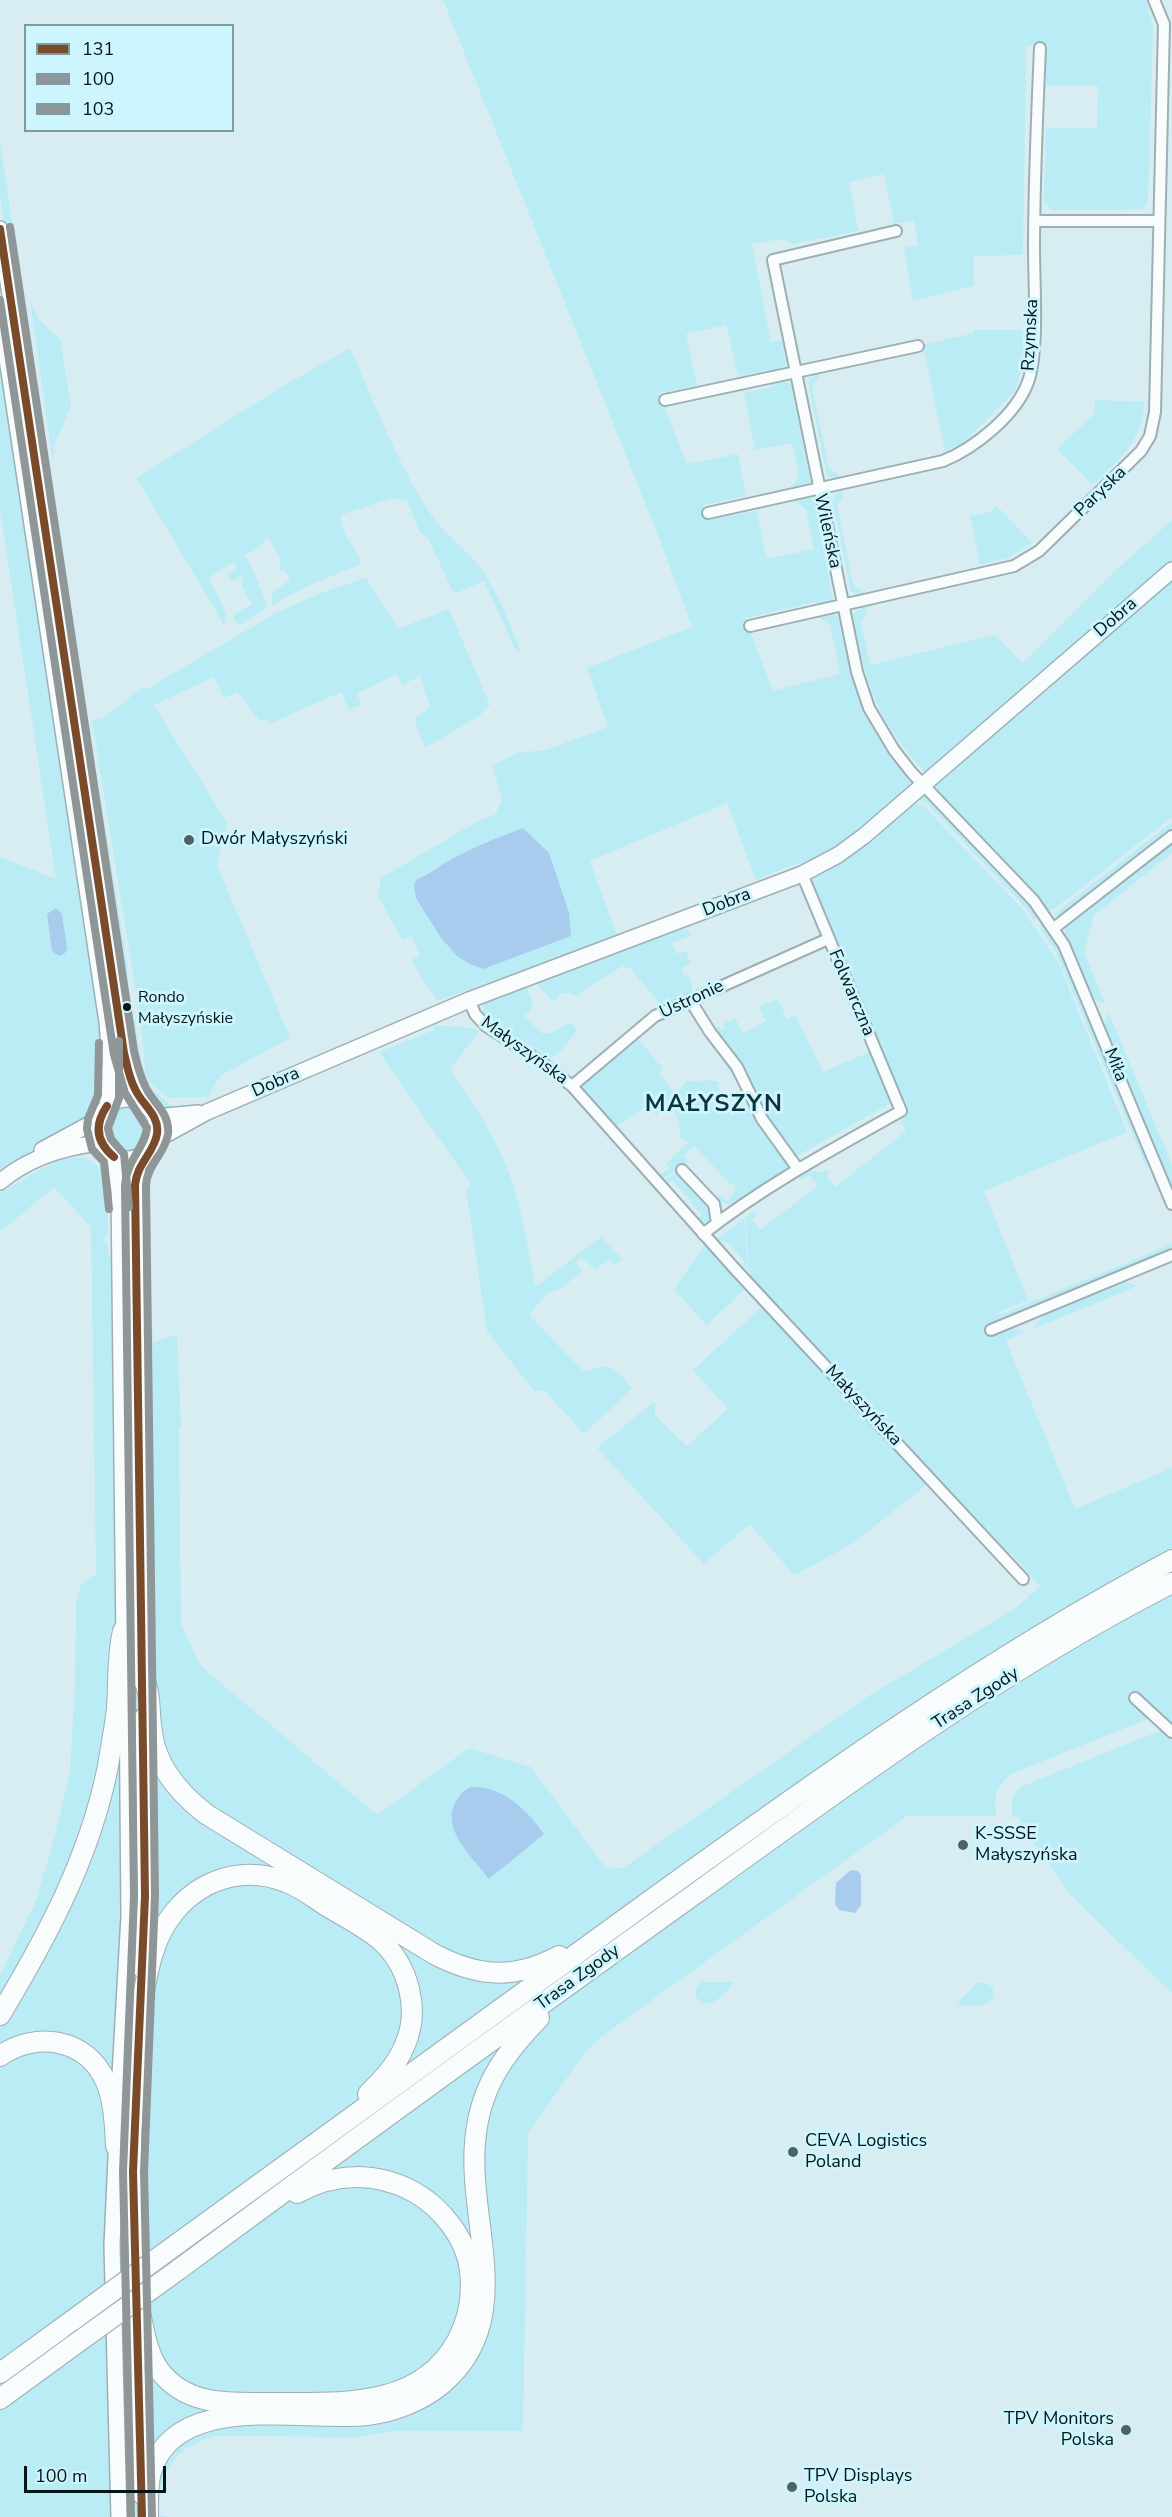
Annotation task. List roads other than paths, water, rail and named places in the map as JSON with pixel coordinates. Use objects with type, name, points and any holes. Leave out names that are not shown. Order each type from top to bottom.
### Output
[{"type":"highway","name":"Trasa Zgody","points":[[0,2373],[772,1813],[914,1715],[1087,1607],[1172,1560]]},
{"type":"highway","name":"Trasa Zgody","points":[[0,2398],[783,1830],[924,1732],[1098,1624],[1172,1583]]},
{"type":"highway","points":[[0,2015],[42,1943],[83,1856],[97,1814],[117,1708],[118,1651],[123,1631]]},
{"type":"highway","points":[[142,1673],[150,1690],[152,1731],[156,1750],[163,1768],[185,1796],[216,1820],[434,1954],[458,1966],[511,1974],[556,1958],[621,1921]]},
{"type":"highway","points":[[140,2012],[154,1949],[163,1931],[186,1898],[216,1880],[246,1874],[267,1876],[288,1882],[380,1940],[397,1960],[409,1989],[411,2021],[405,2046],[390,2072],[306,2151]]},
{"type":"highway","points":[[148,2517],[149,2482],[156,2461],[169,2442],[194,2424],[230,2416],[346,2416],[386,2412],[410,2403],[441,2385],[452,2374],[474,2341],[483,2313],[486,2293],[475,2182],[475,2144],[486,2093],[493,2074],[521,2037],[591,1968]]},
{"type":"highway","points":[[0,2056],[22,2044],[38,2041],[61,2042],[83,2053],[94,2064],[105,2081],[113,2115],[116,2146]]},
{"type":"highway","points":[[135,2292],[143,2316],[148,2348],[160,2371],[183,2391],[194,2397],[215,2402],[337,2403],[393,2394],[420,2381],[434,2371],[450,2354],[464,2328],[471,2301],[471,2283],[470,2265],[460,2238],[432,2205],[407,2188],[385,2179],[359,2176],[332,2178],[311,2185],[235,2228]]},
{"type":"highway","points":[[0,2358],[65,2326]]},
{"type":"main road","points":[[0,229],[123,1045],[131,1080],[142,1102],[155,1117],[158,1128],[151,1146],[138,1166],[135,1185],[145,1896],[133,2152],[142,2517]]},
{"type":"main road","points":[[0,312],[107,1022],[110,1060],[104,1110],[97,1133],[100,1143],[114,1157],[119,1191],[123,1631],[127,1684],[129,1886],[112,2245],[119,2517]]},
{"type":"main road","name":"Dobra","points":[[151,1146],[207,1112],[469,1000],[802,874],[851,846],[1172,570]]},
{"type":"main road","points":[[0,1182],[41,1151],[88,1125],[104,1110],[123,1099],[142,1102]]},
{"type":"main road","name":"Dobra","points":[[155,1117],[207,1112]]},
{"type":"main road","points":[[23,1165],[73,1147],[100,1143]]},
{"type":"main road","points":[[114,1157],[131,1159],[151,1146]]},
{"type":"street","name":"Paryska","points":[[750,626],[994,572],[1023,562],[1046,545],[1136,458],[1150,436],[1155,412],[1164,24],[1154,0]]},
{"type":"street","name":"Rzymska","points":[[708,513],[938,463],[976,444],[1013,406],[1024,391],[1032,367],[1040,48]]},
{"type":"street","points":[[1034,221],[1158,221]]},
{"type":"street","name":"Wileńska","points":[[896,231],[773,260],[857,672],[869,708],[894,750],[923,785]]},
{"type":"street","points":[[664,400],[918,346]]},
{"type":"street","name":"Miła","points":[[923,785],[1034,901],[1054,928],[1076,970],[1172,1204]]},
{"type":"street","points":[[1054,928],[1172,836]]},
{"type":"street","name":"Folwarczna","points":[[798,1169],[901,1111],[802,874]]},
{"type":"street","name":"Ustronie","points":[[572,1086],[655,1016],[828,939]]},
{"type":"street","name":"Małyszyńska","points":[[469,1000],[475,1014],[486,1026],[540,1061],[572,1086],[703,1234],[1023,1579]]},
{"type":"street","points":[[690,1000],[737,1067],[762,1119],[798,1169],[703,1234]]},
{"type":"street","points":[[682,1170],[714,1204],[717,1223]]},
{"type":"street","points":[[991,1330],[1172,1255]]},
{"type":"street","points":[[1135,1698],[1172,1732]]},
{"type":"place","name":"Dwór Małyszyński","points":[[189,840]]},
{"type":"place","name":"Rondo Małyszyńskie","points":[[127,1007]]},
{"type":"place","name":"K-SSSE Małyszyńska","points":[[963,1845]]},
{"type":"place","name":"CEVA Logistics Poland","points":[[793,2152]]},
{"type":"place","name":"TPV Monitors Polska","points":[[1126,2430]]},
{"type":"place","name":"TPV Displays Polska","points":[[792,2487]]},
{"type":"district","name":"MAŁYSZYN","points":[[714,1105]]}]
